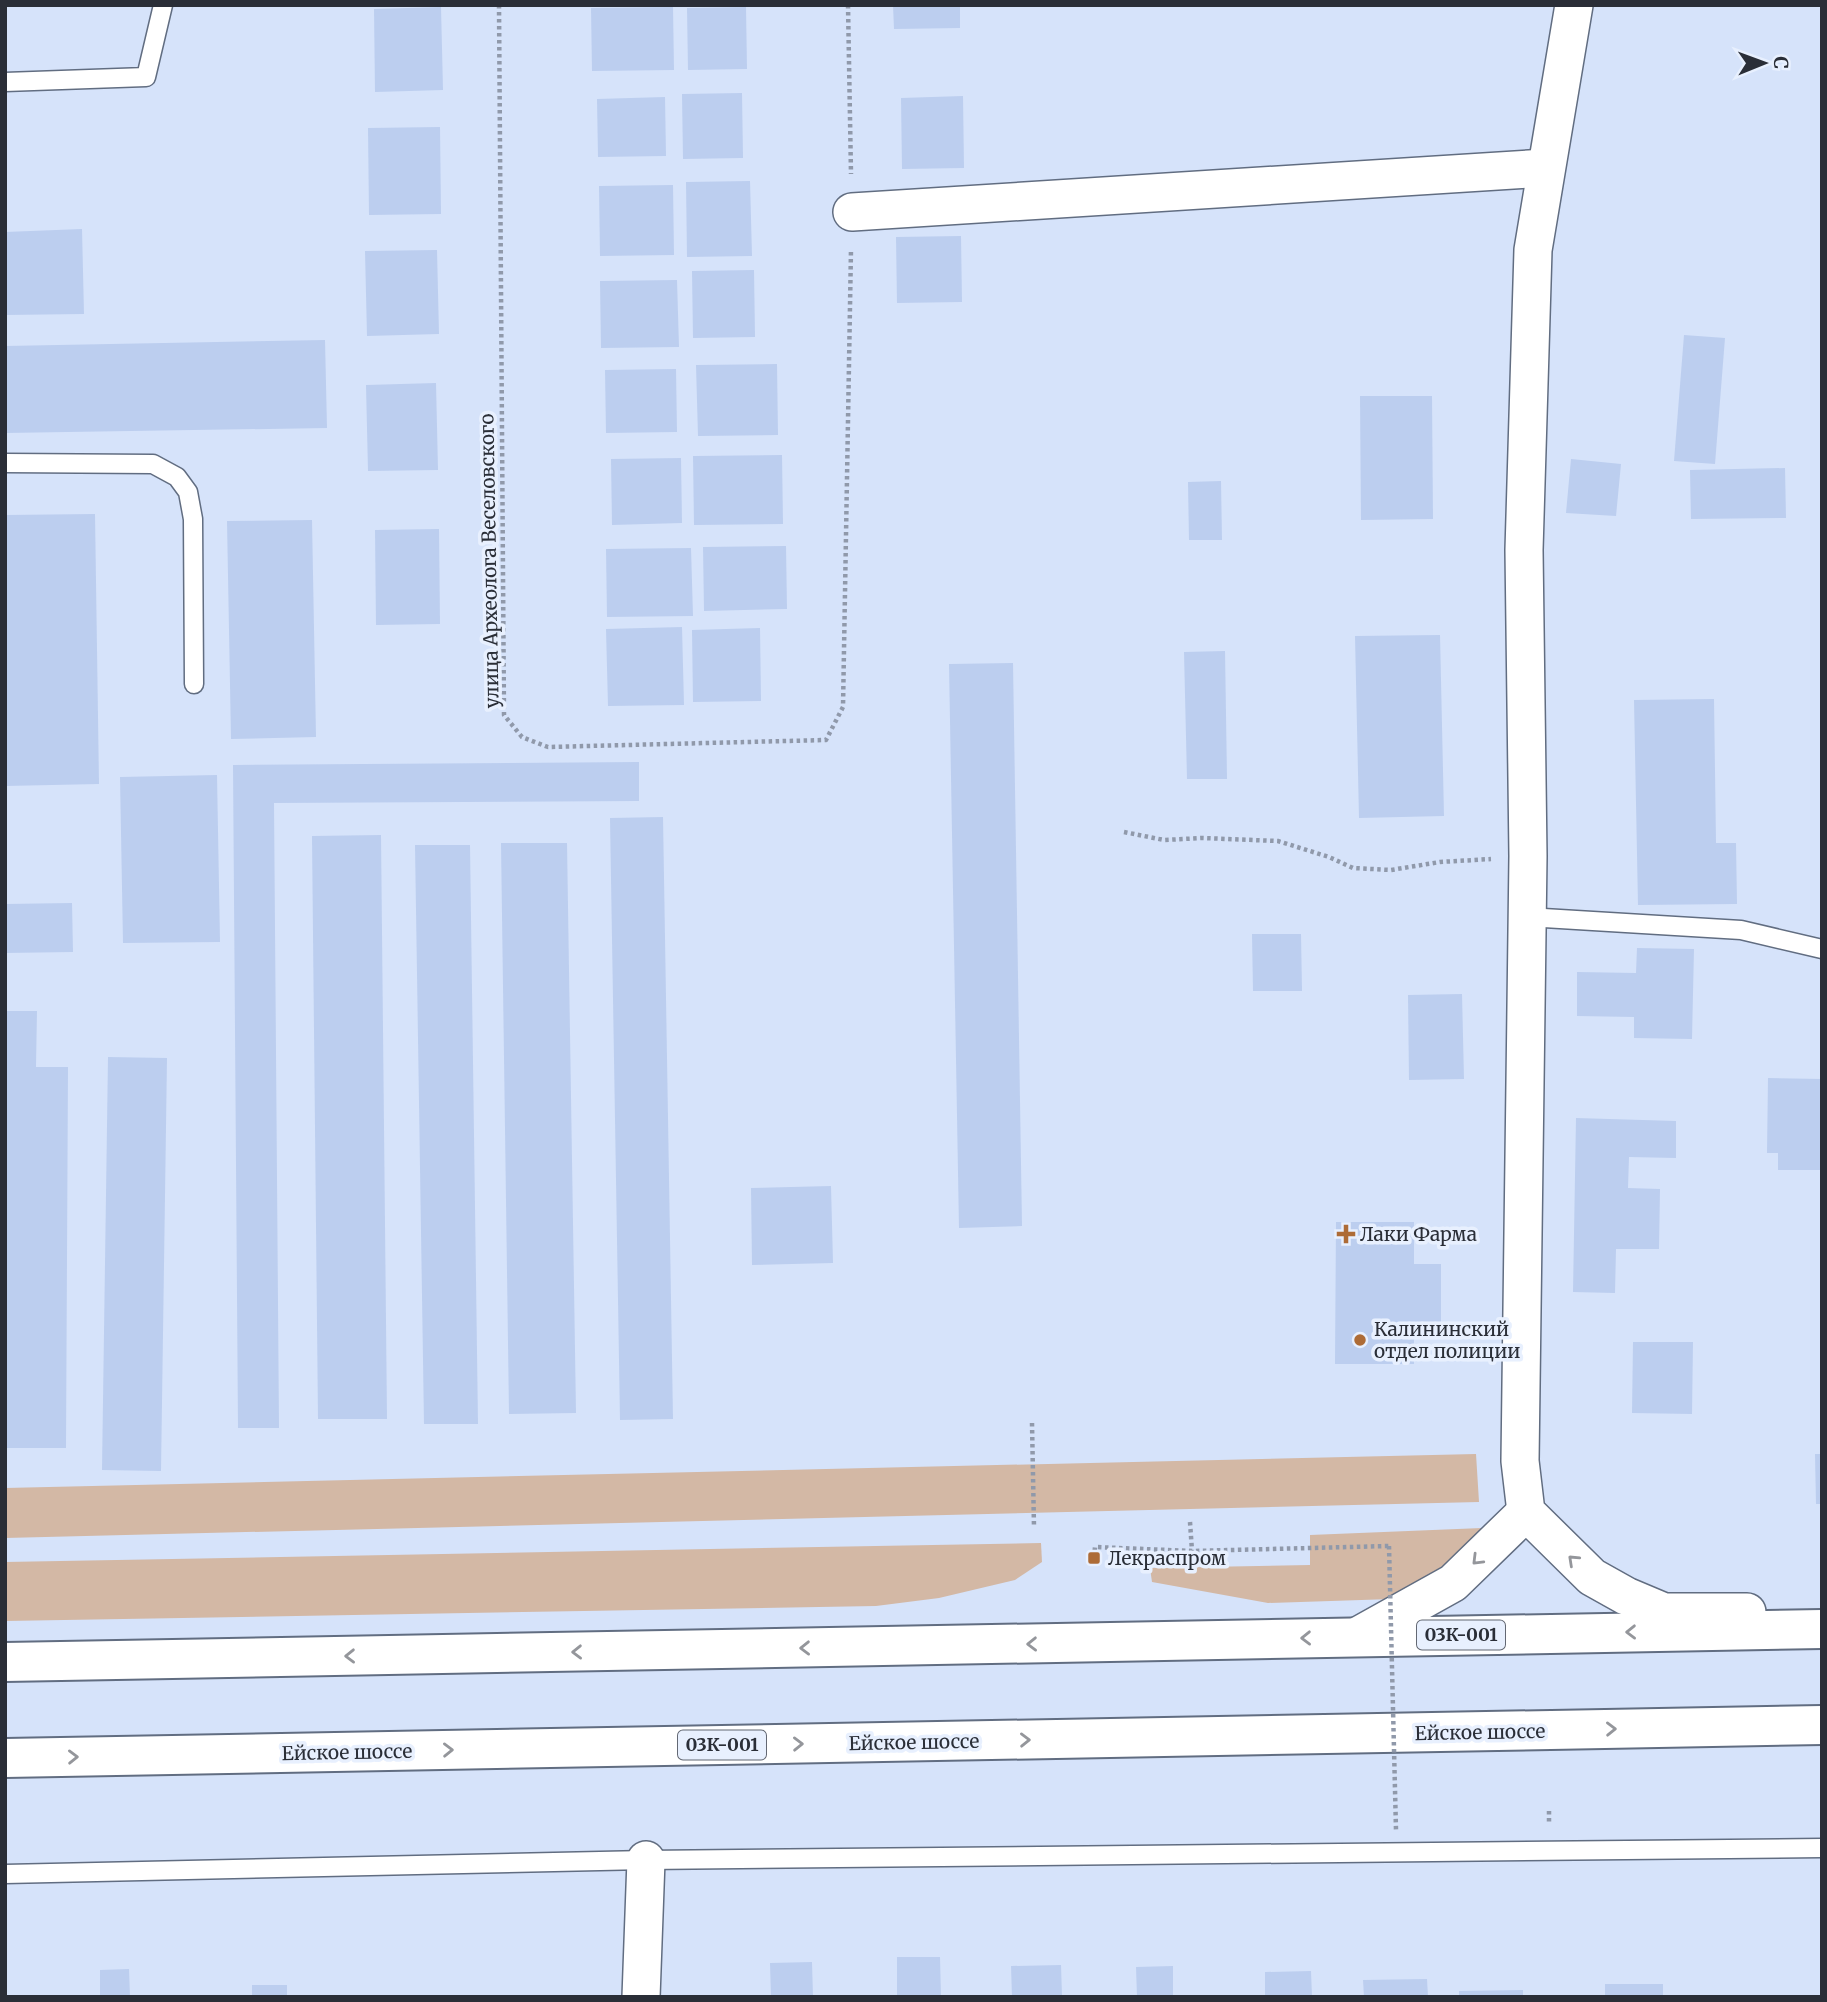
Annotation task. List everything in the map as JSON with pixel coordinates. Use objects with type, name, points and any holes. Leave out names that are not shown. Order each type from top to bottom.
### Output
[{"type":"main road","name":"03К-001","points":[[5,1662],[1822,1629]]},
{"type":"main road","name":"Ейское шоссе","points":[[5,1758],[1822,1725]]},
{"type":"street","points":[[1574,5],[1532,250],[1524,536],[1528,856],[1520,1461],[1526,1512],[1592,1577],[1626,1596],[1664,1612],[1822,1613]]},
{"type":"street","points":[[852,212],[1546,168]]},
{"type":"street","points":[[1356,1637],[1453,1583],[1526,1512]]},
{"type":"street","points":[[641,1997],[646,1860]]},
{"type":"lane","points":[[5,82],[146,77],[163,5]]},
{"type":"lane","points":[[5,463],[153,464],[177,477],[188,492],[193,519],[194,684]]},
{"type":"lane","points":[[1527,917],[1741,930],[1822,949]]},
{"type":"lane","points":[[5,1874],[646,1860],[1822,1848]]},
{"type":"path","name":"улица Археолога Веселовского","points":[[499,5],[504,715],[522,737],[548,747],[826,740],[843,707],[852,212],[848,5]]},
{"type":"path","points":[[1124,832],[1164,840],[1202,838],[1278,841],[1329,857],[1353,868],[1391,870],[1440,862],[1528,856]]},
{"type":"path","points":[[1032,1423],[1034,1527]]},
{"type":"path","points":[[1190,1522],[1192,1551]]},
{"type":"path","points":[[1094,1558],[1095,1547],[1192,1551],[1389,1546],[1396,1829]]},
{"type":"shaded area","points":[[1476,1454],[1479,1502],[5,1538],[5,1488]]},
{"type":"shaded area","points":[[1482,1528],[1471,1547],[1423,1584],[1392,1599],[1268,1603],[1152,1582],[1150,1568],[1310,1565],[1310,1535]]},
{"type":"shaded area","points":[[1041,1543],[1042,1562],[1015,1580],[939,1598],[876,1606],[5,1621],[5,1562]]},
{"type":"building","points":[[893,5],[960,5],[960,28],[894,29]]},
{"type":"building","points":[[441,7],[443,90],[375,92],[374,9]]},
{"type":"building","points":[[673,7],[674,70],[592,71],[591,8]]},
{"type":"building","points":[[746,7],[747,69],[688,70],[687,8]]},
{"type":"building","points":[[742,93],[743,158],[683,159],[682,94]]},
{"type":"building","points":[[963,96],[964,168],[902,169],[901,98]]},
{"type":"building","points":[[665,97],[666,156],[598,157],[597,99]]},
{"type":"building","points":[[440,127],[441,214],[369,215],[368,128]]},
{"type":"building","points":[[750,181],[752,256],[687,257],[686,182]]},
{"type":"building","points":[[673,185],[674,255],[600,256],[599,186]]},
{"type":"building","points":[[82,229],[84,314],[5,315],[5,232]]},
{"type":"building","points":[[961,236],[962,302],[897,303],[896,237]]},
{"type":"building","points":[[437,250],[439,334],[367,336],[365,251]]},
{"type":"building","points":[[754,270],[755,337],[693,338],[692,271]]},
{"type":"building","points":[[677,280],[679,347],[601,348],[600,281]]},
{"type":"building","points":[[1684,335],[1725,338],[1715,464],[1674,461]]},
{"type":"building","points":[[325,340],[327,428],[5,433],[5,346]]},
{"type":"building","points":[[777,364],[778,435],[698,436],[696,365]]},
{"type":"building","points":[[676,369],[677,432],[606,433],[605,370]]},
{"type":"building","points":[[436,383],[438,470],[368,471],[366,385]]},
{"type":"building","points":[[1360,396],[1432,396],[1433,519],[1361,520]]},
{"type":"building","points":[[782,455],[783,524],[694,525],[693,456]]},
{"type":"building","points":[[681,458],[682,523],[612,525],[611,459]]},
{"type":"building","points":[[1571,459],[1621,464],[1616,516],[1566,513]]},
{"type":"building","points":[[1785,468],[1786,518],[1691,519],[1690,470]]},
{"type":"building","points":[[1221,481],[1222,540],[1189,540],[1188,482]]},
{"type":"building","points":[[95,514],[99,784],[5,786],[5,515]]},
{"type":"building","points":[[312,520],[316,737],[231,739],[227,521]]},
{"type":"building","points":[[439,529],[440,624],[376,625],[375,530]]},
{"type":"building","points":[[786,546],[787,609],[704,611],[703,547]]},
{"type":"building","points":[[691,548],[693,616],[607,617],[606,549]]},
{"type":"building","points":[[682,627],[684,705],[608,706],[606,629]]},
{"type":"building","points":[[760,628],[761,701],[693,702],[692,630]]},
{"type":"building","points":[[1440,635],[1444,816],[1359,818],[1355,636]]},
{"type":"building","points":[[1225,651],[1227,779],[1187,779],[1184,652]]},
{"type":"building","points":[[1013,663],[1022,1226],[959,1228],[949,664]]},
{"type":"building","points":[[1714,699],[1716,843],[1736,843],[1737,904],[1638,905],[1634,700]]},
{"type":"building","points":[[639,762],[639,801],[274,803],[279,1428],[238,1428],[233,765]]},
{"type":"building","points":[[217,775],[220,942],[123,943],[120,777]]},
{"type":"building","points":[[663,817],[673,1419],[620,1420],[610,818]]},
{"type":"building","points":[[381,835],[387,1419],[318,1419],[312,836]]},
{"type":"building","points":[[501,843],[567,843],[576,1413],[509,1414]]},
{"type":"building","points":[[415,845],[470,845],[478,1424],[424,1424]]},
{"type":"building","points":[[72,903],[73,952],[5,953],[5,904]]},
{"type":"building","points":[[1252,934],[1301,934],[1302,991],[1253,991]]},
{"type":"building","points":[[1637,948],[1694,949],[1692,1039],[1634,1038],[1634,1017],[1577,1016],[1577,972],[1636,973]]},
{"type":"building","points":[[1462,994],[1464,1079],[1409,1080],[1408,995]]},
{"type":"building","points":[[5,1011],[37,1011],[36,1067],[68,1067],[66,1448],[5,1448]]},
{"type":"building","points":[[108,1057],[167,1058],[161,1471],[102,1470]]},
{"type":"building","points":[[1768,1078],[1822,1079],[1822,1170],[1778,1170],[1778,1153],[1767,1153]]},
{"type":"building","points":[[1576,1118],[1676,1121],[1676,1158],[1629,1157],[1628,1188],[1660,1189],[1659,1249],[1616,1249],[1615,1293],[1573,1292]]},
{"type":"building","points":[[831,1186],[833,1263],[752,1265],[751,1188]]},
{"type":"building","points":[[1336,1222],[1414,1222],[1414,1264],[1441,1264],[1441,1330],[1414,1330],[1414,1364],[1335,1364]]},
{"type":"building","points":[[1633,1342],[1693,1342],[1692,1414],[1632,1413]]},
{"type":"building","points":[[1815,1454],[1822,1454],[1822,1504],[1816,1504]]},
{"type":"building","points":[[897,1957],[940,1957],[941,1997],[897,1997]]},
{"type":"building","points":[[812,1962],[813,1997],[771,1997],[770,1963]]},
{"type":"building","points":[[1061,1965],[1062,1997],[1012,1997],[1011,1966]]},
{"type":"building","points":[[1173,1966],[1173,1997],[1137,1997],[1136,1967]]},
{"type":"building","points":[[129,1969],[130,1997],[100,1997],[100,1970]]},
{"type":"building","points":[[1311,1971],[1312,1997],[1265,1997],[1265,1972]]},
{"type":"building","points":[[1427,1979],[1428,1997],[1364,1997],[1363,1980]]},
{"type":"building","points":[[1605,1984],[1663,1984],[1663,1997],[1605,1997]]},
{"type":"building","points":[[252,1985],[287,1985],[287,1997],[252,1997]]},
{"type":"building","points":[[1523,1990],[1523,1997],[1459,1997],[1459,1991]]},
{"type":"place","name":"Лаки Фарма","points":[[1346,1234]]},
{"type":"place","name":"Калининский отдел полиции","points":[[1360,1340]]},
{"type":"place","name":"Лекраспром","points":[[1094,1558]]}]
